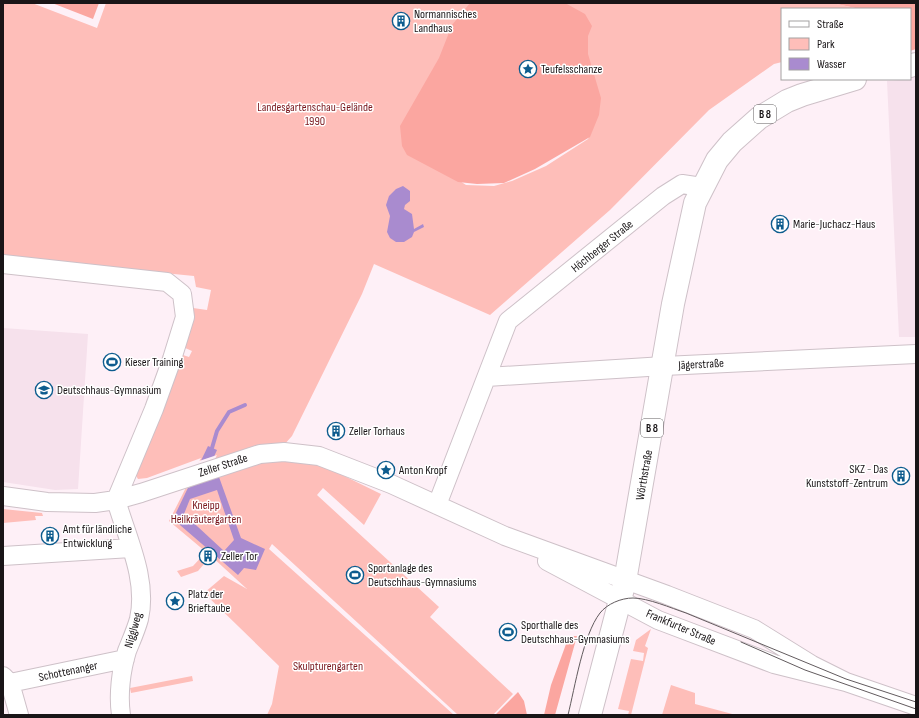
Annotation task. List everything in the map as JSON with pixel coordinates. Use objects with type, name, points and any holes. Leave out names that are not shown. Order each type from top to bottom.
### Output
[{"type":"main road","name":"B 8","points":[[702,187],[717,160],[732,142],[759,118],[787,101],[852,80]]},
{"type":"main road","name":"Wörthstraße","points":[[590,715],[623,590],[664,366],[673,304],[690,220],[702,187]]},
{"type":"street","name":"Höchberger Straße","points":[[437,505],[508,321],[663,196],[682,184],[702,187]]},
{"type":"street","points":[[3,264],[167,282],[182,294],[184,317],[172,359],[154,409],[116,500]]},
{"type":"street","name":"Jägerstraße","points":[[487,377],[664,366],[916,354]]},
{"type":"street","name":"Zeller Straße","points":[[3,496],[47,502],[86,503],[116,500],[241,458],[260,454],[284,452],[319,456],[332,460],[437,505]]},
{"type":"street","name":"Nigglweg","points":[[116,500],[139,576],[141,598],[139,619],[125,660],[121,687],[121,715]]},
{"type":"street","name":"Frankfurter Straße","points":[[437,505],[623,590],[658,620],[774,664],[846,682],[916,706]]},
{"type":"street","points":[[3,556],[131,548]]},
{"type":"street","name":"Frankfurter Straße","points":[[623,590],[667,595],[754,629],[812,665],[846,682]]},
{"type":"street","name":"Schottenanger","points":[[19,715],[7,680],[125,660]]},
{"type":"shaded area","points":[[52,3],[99,3],[93,19]]},
{"type":"shaded area","points":[[470,3],[565,3],[585,14],[592,26],[588,36],[588,54],[601,98],[599,115],[590,137],[535,169],[504,183],[477,184],[458,182],[407,155],[402,146],[400,126],[439,58],[452,25]]},
{"type":"shaded area","points":[[832,3],[916,3],[916,49],[911,51],[911,8],[855,8]]},
{"type":"shaded area","points":[[916,74],[916,337],[899,337],[887,81],[911,80],[911,75]]},
{"type":"shaded area","name":"Deutschhaus-Gymnasium","points":[[3,328],[88,334],[78,489],[55,490],[3,482]]},
{"type":"shaded area","points":[[569,636],[577,636],[555,715],[544,715],[551,685]]},
{"type":"shaded area","points":[[518,692],[524,701],[527,715],[495,715]]},
{"type":"green space","points":[[3,3],[32,3],[97,28],[106,3],[481,3],[434,164],[466,185],[494,186],[512,181],[546,166],[588,139],[592,131],[537,3],[832,3],[855,8],[781,8],[781,62],[774,64],[709,110],[610,210],[490,315],[374,264],[362,294],[292,436],[283,446],[381,494],[364,525],[323,488],[317,495],[439,607],[430,617],[513,694],[493,715],[458,715],[272,544],[269,549],[454,715],[267,715],[272,704],[279,666],[204,593],[224,576],[247,589],[211,556],[198,571],[181,577],[177,571],[193,566],[206,552],[169,521],[201,458],[147,478],[138,479],[135,474],[180,354],[189,357],[192,351],[183,347],[193,308],[207,310],[211,290],[196,287],[194,276],[3,257]]},
{"type":"green space","points":[[3,509],[42,513],[43,516],[35,516],[36,520],[3,523]]},
{"type":"green space","points":[[651,629],[645,646],[648,648],[631,715],[628,715],[629,711],[618,709],[631,659],[643,661],[644,653],[633,651],[636,640]]},
{"type":"green space","points":[[192,676],[193,681],[131,693],[130,688]]},
{"type":"green space","points":[[671,685],[695,693],[695,704],[736,715],[662,715]]},
{"type":"water","points":[[403,186],[410,191],[410,201],[405,205],[404,209],[412,214],[414,229],[423,224],[424,227],[414,232],[412,237],[404,242],[396,242],[390,238],[387,232],[390,216],[386,205],[389,196],[396,189]]},
{"type":"water","points":[[208,446],[217,450],[208,470],[219,477],[241,538],[265,549],[256,570],[244,568],[238,575],[173,519]],"holes":[[[217,490],[234,540],[224,551],[184,514],[190,499]]]},
{"type":"pier","points":[[217,455],[210,469],[220,475],[185,489],[199,461]]},
{"type":"waterway","points":[[212,448],[217,431],[229,412],[245,405]]},
{"type":"tram line","points":[[568,715],[580,662],[594,623],[600,613],[610,604],[624,599],[633,598],[652,601],[686,613],[846,679],[916,702]]},
{"type":"tram line","points":[[741,642],[805,670],[916,709]]},
{"type":"place","name":"Normannisches Landhaus","points":[[401,21]]},
{"type":"place","name":"Teufelsschanze","points":[[528,69]]},
{"type":"place","name":"Marie-Juchacz-Haus","points":[[780,224]]},
{"type":"place","name":"Kieser Training","points":[[112,362]]},
{"type":"place","name":"Deutschhaus-Gymnasium","points":[[44,390]]},
{"type":"place","name":"Zeller Torhaus","points":[[336,431]]},
{"type":"place","name":"Anton Kropf","points":[[386,470]]},
{"type":"place","name":"SKZ - Das Kunststoff-Zentrum","points":[[901,476]]},
{"type":"place","name":"Amt für ländliche Entwicklung","points":[[50,536]]},
{"type":"place","name":"Zeller Tor","points":[[208,556]]},
{"type":"place","name":"Sportanlage des Deutschhaus-Gymnasiums","points":[[355,575]]},
{"type":"place","name":"Platz der Brieftaube","points":[[175,601]]},
{"type":"place","name":"Sporthalle des Deutschhaus-Gymnasiums","points":[[508,632]]},
{"type":"park label","name":"Landesgartenschau-Gelände 1990","points":[[315,114]]},
{"type":"park label","name":"Kneipp Heilkräutergarten","points":[[206,512]]},
{"type":"park label","name":"Skulpturengarten","points":[[328,666]]}]
